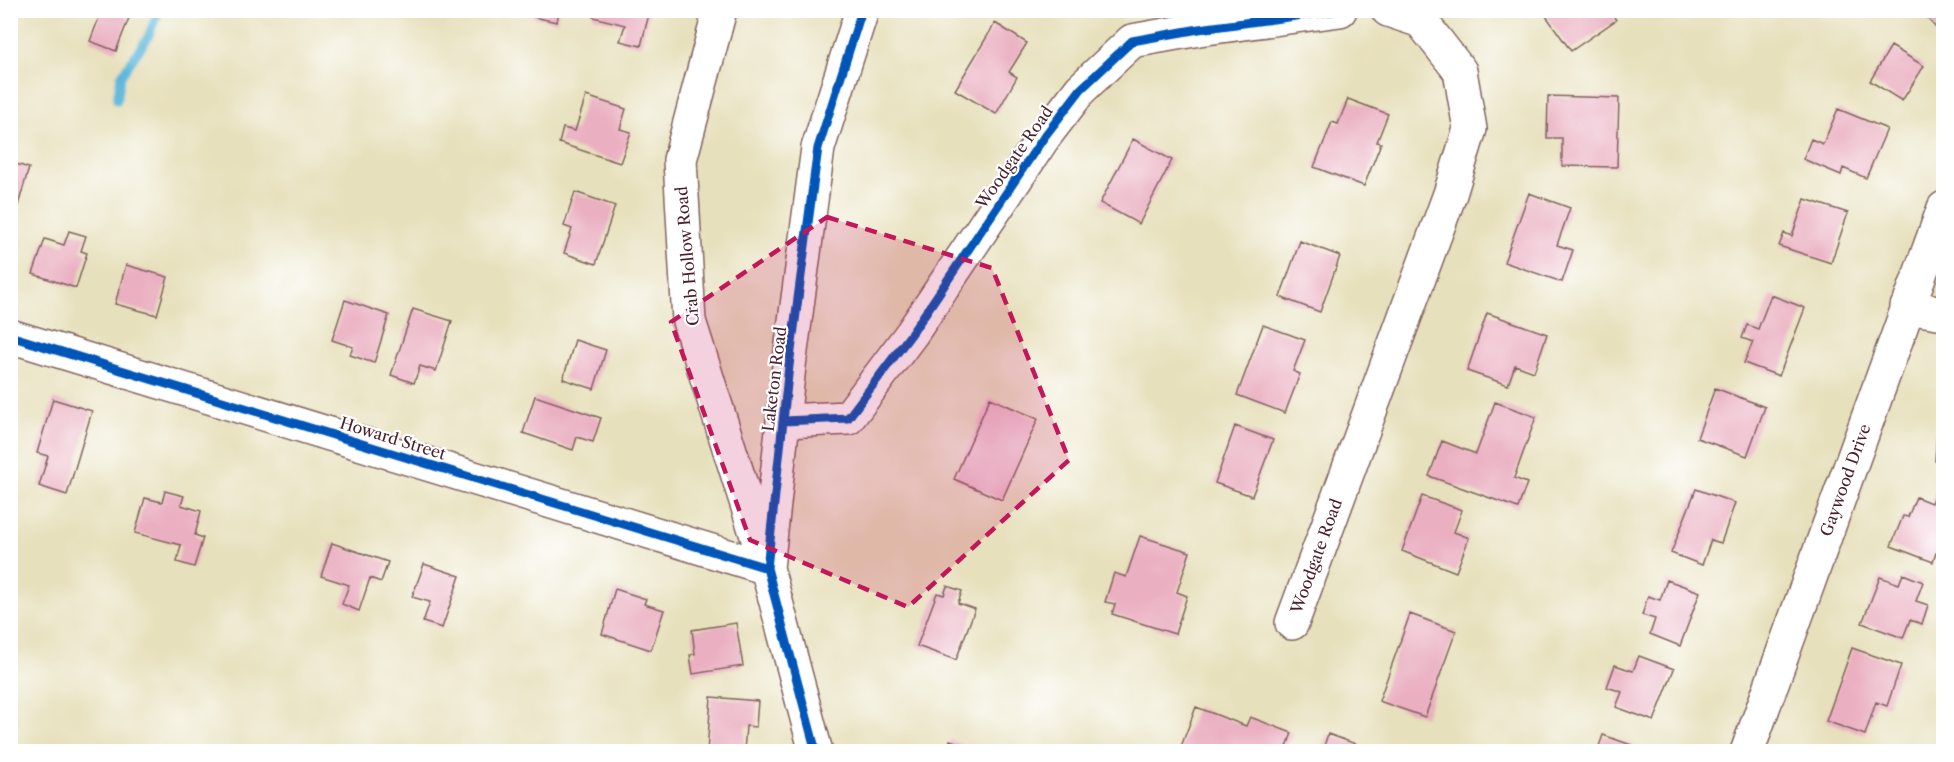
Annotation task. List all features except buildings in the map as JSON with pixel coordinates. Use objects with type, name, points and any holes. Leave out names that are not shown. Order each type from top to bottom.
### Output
[{"type":"street","name":"Crab Hollow Road","points":[[720,10],[680,159],[689,321],[767,568]]},
{"type":"street","name":"Laketon Road","points":[[816,752],[767,568],[818,148],[862,10]]},
{"type":"street","name":"Woodgate Road","points":[[784,422],[848,418],[912,333],[1044,137],[1081,89],[1132,41],[1199,29],[1340,10]]},
{"type":"street","name":"Woodgate Road","points":[[1292,622],[1450,194],[1470,129],[1460,71],[1421,21],[1388,10]]},
{"type":"street","name":"Gaywood Drive","points":[[1747,752],[1944,208]]},
{"type":"street","points":[[1907,307],[1944,313]]},
{"type":"street","name":"Howard Street","points":[[10,336],[767,568]]},
{"type":"highlighted area","points":[[827,217],[992,268],[1069,460],[908,607],[750,540],[671,322]]},
{"type":"waterway","points":[[117,100],[121,76],[148,37],[159,10]]},
{"type":"cycle path","points":[[816,752],[767,568],[789,366],[818,148],[862,10]]},
{"type":"cycle path","points":[[784,421],[848,418],[912,333],[1044,137],[1081,89],[1132,41],[1199,29],[1340,10]]},
{"type":"cycle path","points":[[10,336],[767,568]]}]
